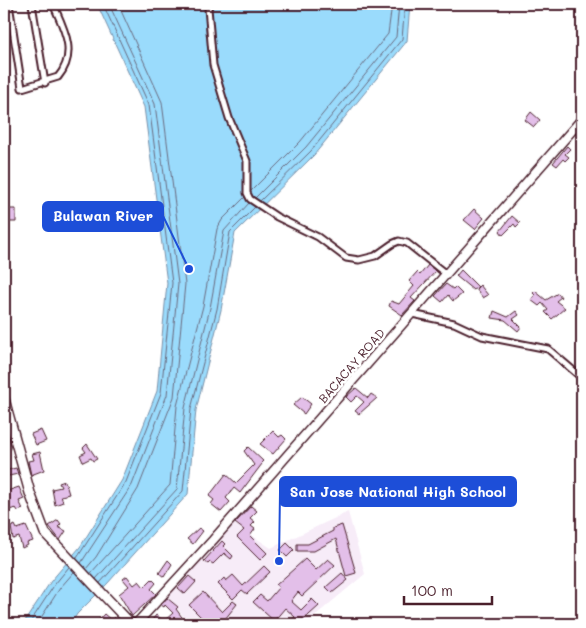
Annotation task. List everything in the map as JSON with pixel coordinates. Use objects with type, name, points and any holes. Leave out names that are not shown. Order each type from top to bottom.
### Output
[{"type":"main road","name":"BACACAY ROAD","points":[[136,624],[412,314],[582,119]]},
{"type":"main road","points":[[4,399],[40,522],[50,540],[130,624]]},
{"type":"street","points":[[9,4],[22,88],[44,83],[58,77],[63,71],[70,47],[54,4]]},
{"type":"street","points":[[32,4],[44,83]]},
{"type":"street","points":[[210,4],[208,8],[212,65],[232,126],[247,161],[248,194],[250,199],[277,217],[318,237],[346,258],[359,260],[375,256],[399,241],[407,243],[446,274]]},
{"type":"street","points":[[412,314],[454,324],[482,336],[548,349],[582,378]]},
{"type":"shaded area","points":[[348,512],[365,574],[305,624],[189,624],[166,594],[232,522],[271,548]]},
{"type":"water","points":[[97,4],[410,4],[407,41],[314,155],[235,233],[221,310],[196,410],[188,494],[107,584],[77,614],[71,624],[23,624],[51,581],[80,547],[122,480],[157,391],[167,283],[144,107]]},
{"type":"building","points":[[531,112],[540,120],[534,127],[525,120]]},
{"type":"building","points":[[567,146],[570,149],[565,154],[569,157],[565,161],[563,159],[557,166],[553,163]]},
{"type":"building","points":[[8,209],[16,209],[16,222],[8,222]]},
{"type":"building","points":[[474,209],[484,218],[475,229],[464,220]]},
{"type":"building","points":[[512,216],[520,223],[516,227],[514,224],[503,235],[500,231]]},
{"type":"building","points":[[428,265],[436,271],[411,298],[415,301],[402,315],[389,306],[391,301],[399,304],[414,286],[409,281],[417,272],[420,275]]},
{"type":"building","points":[[461,270],[478,287],[473,290],[456,276]]},
{"type":"building","points":[[446,284],[453,289],[455,287],[462,294],[453,301],[448,295],[442,302],[435,296]]},
{"type":"building","points":[[480,285],[488,295],[483,298],[476,289]]},
{"type":"building","points":[[535,291],[546,300],[558,293],[561,297],[556,301],[565,308],[552,319],[545,312],[548,310],[542,303],[539,306],[531,300],[535,295],[533,293]]},
{"type":"building","points":[[494,311],[508,317],[516,311],[519,315],[513,319],[521,327],[518,331],[505,320],[492,318]]},
{"type":"building","points":[[356,388],[368,398],[371,394],[377,398],[359,414],[355,411],[364,402],[357,396],[351,402],[346,397]]},
{"type":"building","points":[[302,397],[311,404],[304,414],[293,405]]},
{"type":"building","points":[[41,430],[46,441],[36,445],[31,434]]},
{"type":"building","points":[[273,431],[279,437],[282,435],[286,439],[273,454],[260,444]]},
{"type":"building","points":[[87,444],[97,459],[93,461],[91,458],[83,462],[80,455],[86,452],[83,448]]},
{"type":"building","points":[[248,447],[263,461],[262,464],[240,493],[234,488],[226,498],[230,502],[221,512],[211,504],[214,500],[209,496],[226,474],[236,483],[254,465],[244,451]]},
{"type":"building","points":[[40,452],[44,470],[31,475],[28,461],[34,460],[32,454]]},
{"type":"building","points":[[16,468],[18,474],[4,477],[4,471]]},
{"type":"building","points":[[65,481],[69,494],[61,496],[63,502],[55,505],[52,489],[61,487],[59,483]]},
{"type":"building","points":[[19,487],[24,499],[19,501],[23,509],[18,511],[16,508],[9,510],[6,500],[4,500],[4,492]]},
{"type":"building","points":[[251,506],[257,511],[250,518],[255,522],[251,526],[255,529],[250,536],[267,553],[260,560],[237,537],[244,530],[235,523]]},
{"type":"building","points":[[58,520],[61,524],[58,527],[66,531],[60,540],[49,526]]},
{"type":"building","points":[[15,525],[17,529],[26,526],[33,541],[27,543],[28,545],[22,548],[19,537],[13,539],[11,527]]},
{"type":"building","points":[[342,525],[356,573],[346,576],[336,539],[314,551],[297,551],[297,544],[308,544],[333,531],[333,528]]},
{"type":"building","points":[[199,528],[203,531],[193,544],[187,539]]},
{"type":"building","points":[[222,541],[225,544],[223,546],[233,556],[231,559],[224,553],[213,564],[210,562],[208,564],[204,561]]},
{"type":"building","points":[[287,543],[294,550],[287,557],[280,550]]},
{"type":"building","points":[[305,559],[316,570],[328,559],[335,565],[302,596],[298,592],[291,601],[301,610],[312,599],[319,606],[299,624],[287,624],[295,617],[285,608],[274,621],[253,602],[260,595],[267,601],[279,587],[276,585]]},
{"type":"building","points":[[168,560],[172,564],[164,577],[159,573]]},
{"type":"building","points":[[264,566],[270,572],[247,594],[242,590],[233,599],[218,584],[224,578],[226,581],[233,575],[243,586]]},
{"type":"building","points":[[342,573],[348,580],[332,593],[326,587]]},
{"type":"building","points":[[127,576],[134,585],[139,581],[144,587],[152,579],[156,583],[151,589],[156,594],[132,616],[119,594],[129,586],[123,579]]},
{"type":"building","points":[[189,576],[196,582],[185,594],[178,588]]},
{"type":"building","points":[[203,592],[222,612],[233,601],[237,604],[221,624],[207,623],[189,605]]},
{"type":"building","points":[[167,598],[178,607],[176,609],[187,624],[149,624],[156,615],[164,621],[173,613],[165,605],[164,607],[161,605]]},
{"type":"building","points":[[104,614],[111,620],[114,617],[120,624],[95,624]]},
{"type":"place","name":"Bulawan River","points":[[189,269]]},
{"type":"place","name":"San Jose National High School","points":[[279,561]]}]
